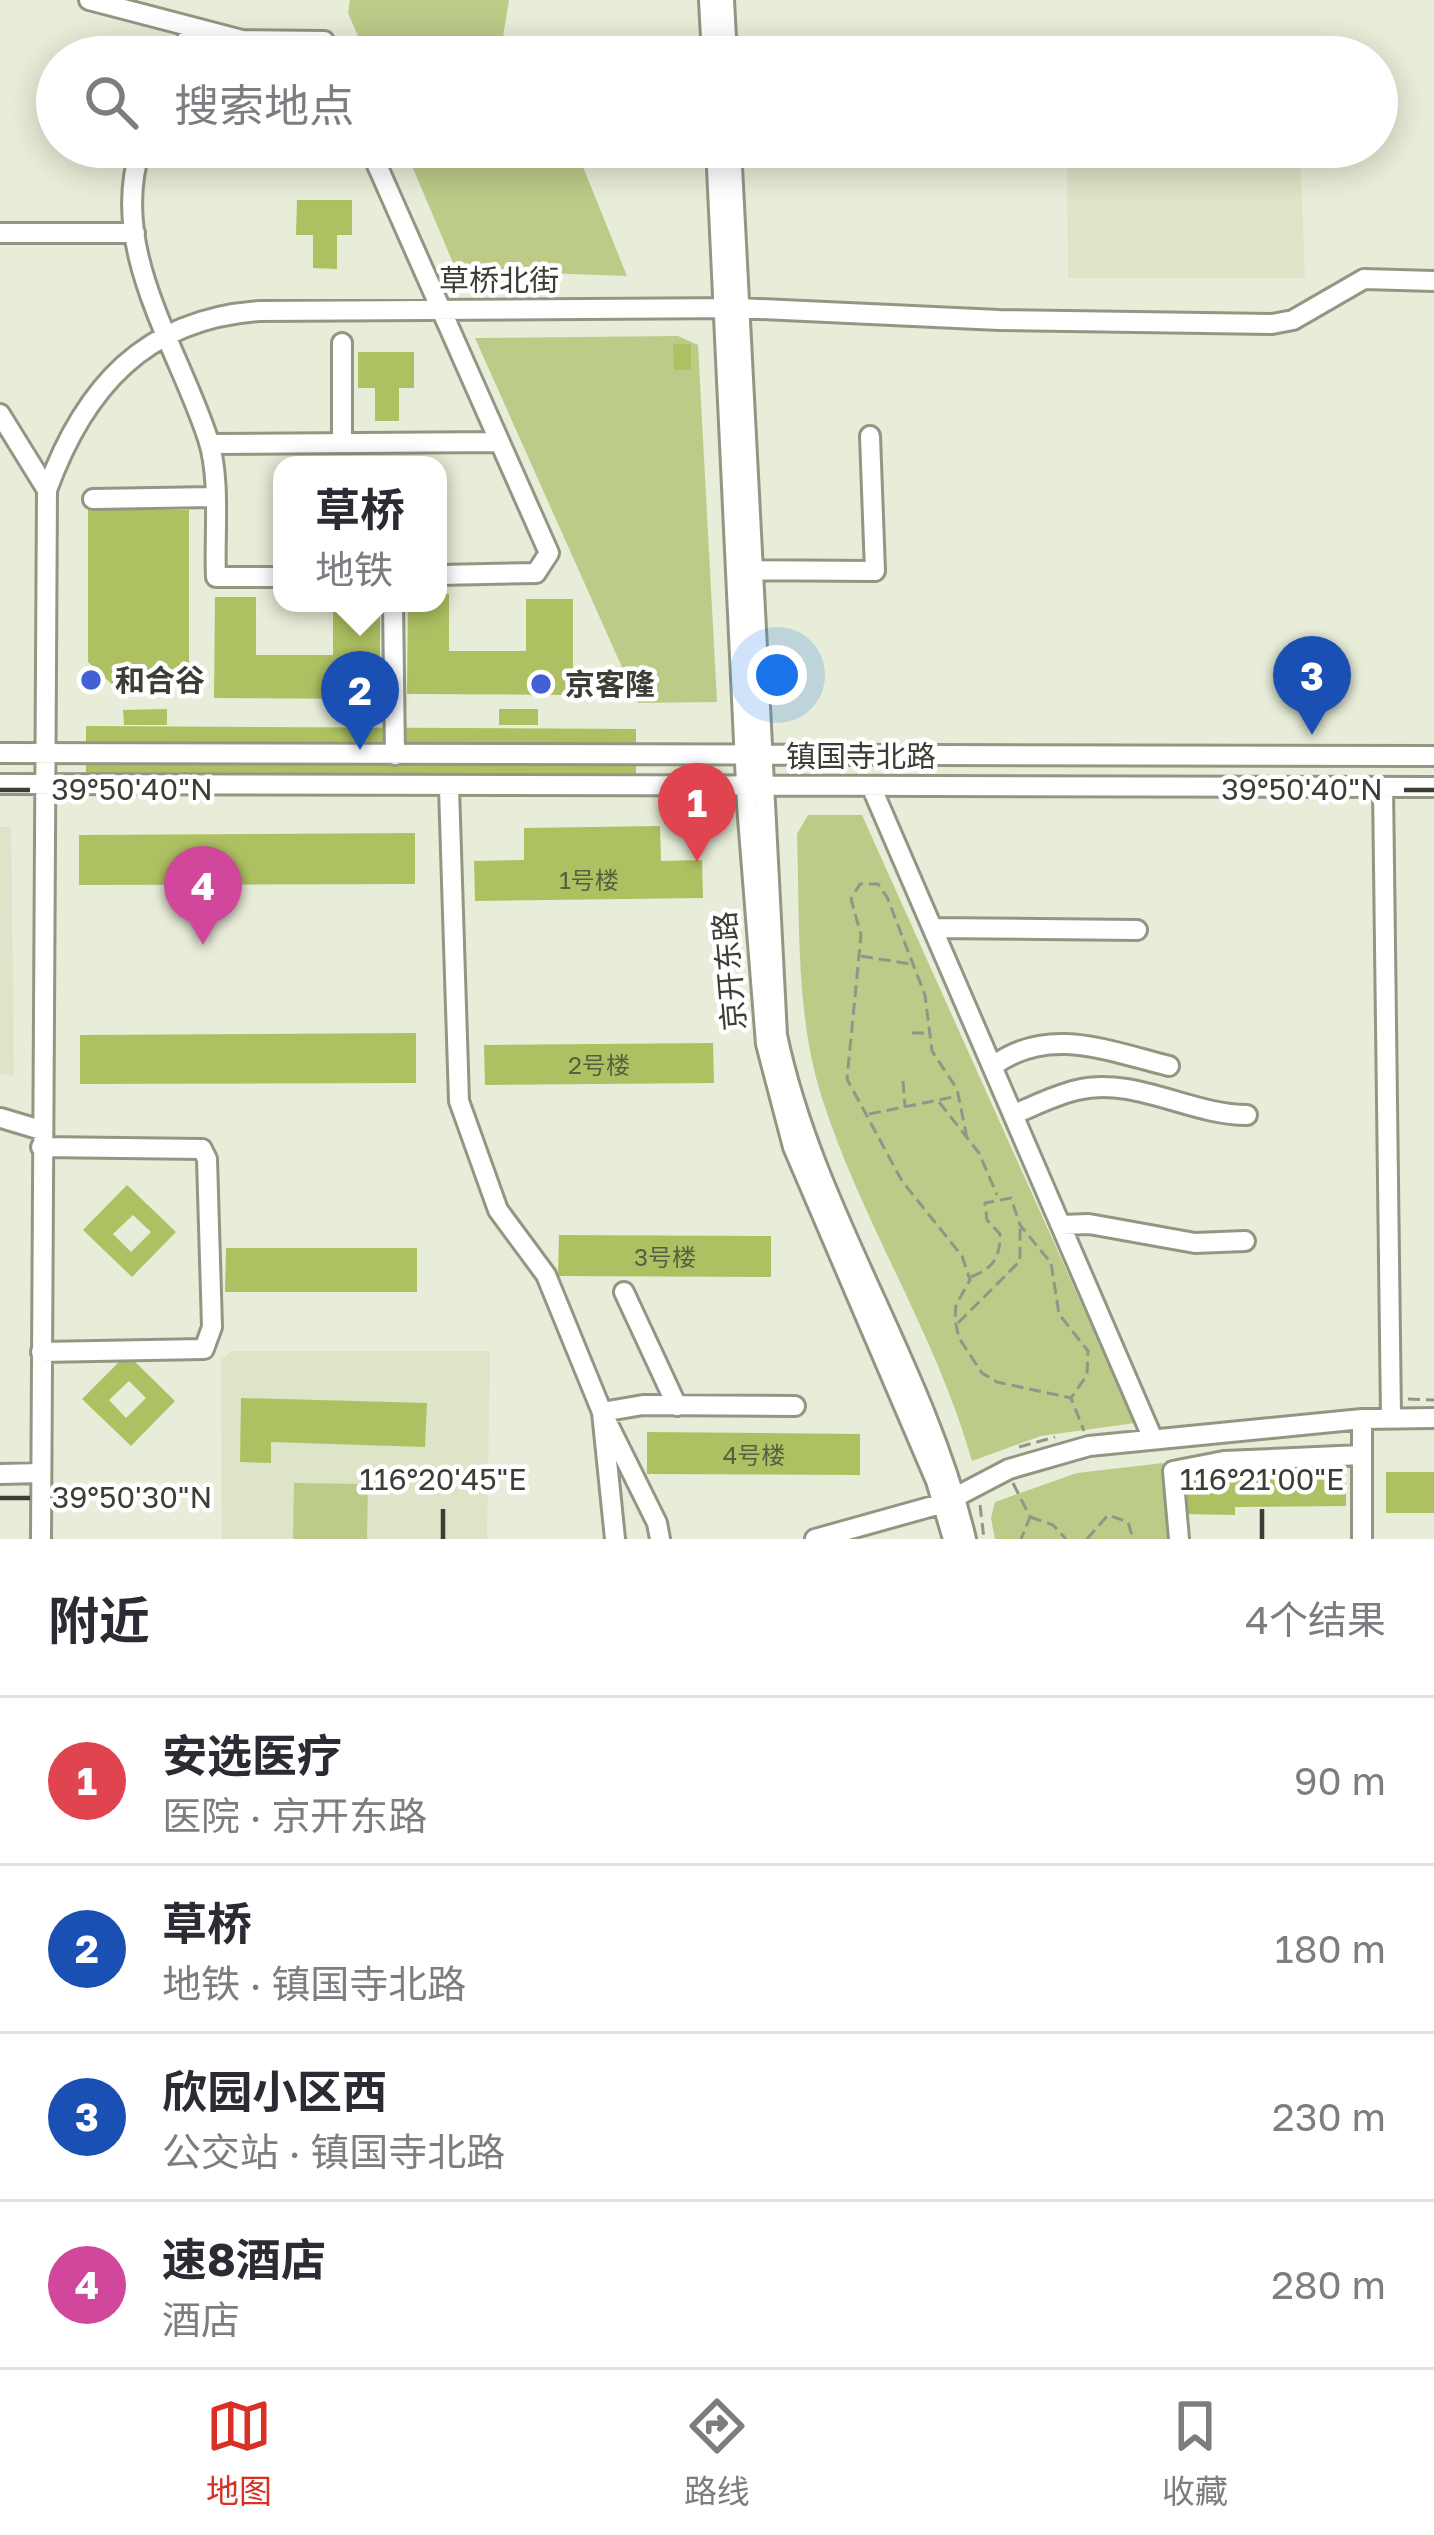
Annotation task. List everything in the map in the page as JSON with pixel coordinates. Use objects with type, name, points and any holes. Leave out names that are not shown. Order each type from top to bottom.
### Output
[{"type":"street","points":[[88,0],[222,36]]},
{"type":"street","points":[[709,0],[711,36]]},
{"type":"street","points":[[724,0],[726,36]]},
{"type":"street","points":[[189,36],[192,30]]},
{"type":"street","points":[[138,168],[135,233],[147,288],[210,444],[216,578],[273,577]]},
{"type":"street","points":[[378,168],[545,539],[548,562],[536,573],[447,575]]},
{"type":"street","name":"京开东路","points":[[718,168],[732,308],[746,570],[759,991],[778,1101],[966,1539]]},
{"type":"street","name":"京开东路","points":[[731,168],[732,308]]},
{"type":"street","points":[[0,233],[135,233]]},
{"type":"street","name":"草桥北街","points":[[166,334],[210,318],[259,311],[732,308],[999,320],[1272,324],[1293,320],[1364,279],[1434,281]]},
{"type":"street","points":[[40,1539],[41,753],[47,490],[66,437],[93,396],[142,349],[166,334]]},
{"type":"street","points":[[342,343],[342,443]]},
{"type":"street","points":[[0,414],[47,490]]},
{"type":"street","points":[[746,570],[875,571],[870,436]]},
{"type":"street","points":[[210,444],[500,442]]},
{"type":"street","points":[[93,499],[213,497]]},
{"type":"street","points":[[393,612],[395,755]]},
{"type":"street","name":"镇国寺北路","points":[[0,753],[1434,756]]},
{"type":"street","name":"镇国寺北路","points":[[0,784],[1434,787]]},
{"type":"street","points":[[872,786],[1153,1438]]},
{"type":"street","points":[[1383,787],[1390,1417]]},
{"type":"street","points":[[449,788],[460,1101],[498,1210],[546,1275],[660,1539]]},
{"type":"street","points":[[933,928],[1137,930]]},
{"type":"street","points":[[992,1066],[1015,1049],[1064,1043],[1168,1066]]},
{"type":"street","points":[[1013,1114],[1079,1089],[1127,1089],[1198,1111],[1247,1115]]},
{"type":"street","points":[[2,1118],[41,1138],[202,1149],[207,1159],[212,1328],[204,1349],[41,1352]]},
{"type":"street","points":[[1061,1225],[1089,1224],[1195,1243],[1245,1241]]},
{"type":"street","points":[[624,1292],[677,1406]]},
{"type":"street","points":[[602,1412],[677,1406],[795,1406]]},
{"type":"street","points":[[602,1412],[615,1539]]},
{"type":"street","points":[[814,1539],[950,1500],[1047,1455],[1153,1438],[1390,1417],[1434,1418]]},
{"type":"street","points":[[1362,1419],[1362,1539]]},
{"type":"street","points":[[1179,1539],[1174,1472],[1224,1461],[1362,1455]]},
{"type":"street","points":[[0,1474],[41,1473]]},
{"type":"street","name":"京开东路","points":[[950,1500],[952,1539]]},
{"type":"path","points":[[968,1138],[959,1096],[937,1063],[928,1033],[925,995],[887,897],[872,883],[860,884],[851,899],[861,935],[845,1071],[902,1180],[962,1256],[970,1278]]},
{"type":"path","points":[[860,956],[912,964]]},
{"type":"path","points":[[912,1033],[928,1033]]},
{"type":"path","points":[[904,1081],[905,1109]]},
{"type":"path","points":[[867,1114],[959,1096]]},
{"type":"path","points":[[939,1102],[968,1138],[998,1197],[1016,1202],[1020,1225],[1020,1261],[956,1325]]},
{"type":"path","points":[[998,1197],[984,1208],[1000,1234],[999,1254],[991,1268],[970,1278],[956,1305],[962,1343],[991,1380],[1071,1398]]},
{"type":"path","points":[[1020,1225],[1051,1263],[1060,1314],[1088,1351],[1087,1375],[1071,1398]]},
{"type":"path","points":[[1071,1398],[1084,1432]]},
{"type":"path","points":[[1012,1481],[1030,1516],[1053,1525],[1066,1539]]},
{"type":"path","points":[[1087,1539],[1103,1516],[1114,1515],[1129,1522],[1133,1539]]},
{"type":"path","points":[[1021,1539],[1030,1516]]},
{"type":"path","points":[[981,1521],[984,1539]]},
{"type":"shaded area","points":[[1067,168],[1301,168],[1305,278],[1068,278]]},
{"type":"shaded area","points":[[0,827],[11,827],[14,1076],[0,1073]]},
{"type":"shaded area","points":[[232,1351],[490,1351],[487,1539],[222,1539],[221,1360]]},
{"type":"green space","points":[[350,0],[509,0],[503,36],[358,36],[348,13]]},
{"type":"green space","points":[[413,168],[583,168],[627,276],[456,270]]},
{"type":"green space","points":[[678,336],[698,345],[717,702],[638,703],[475,338]]},
{"type":"green space","points":[[808,815],[862,815],[1135,1423],[1041,1436],[972,1461],[939,1368],[838,1144],[813,1066],[800,967],[798,900],[797,834]]},
{"type":"green space","points":[[1163,1463],[1170,1539],[995,1539],[991,1518],[995,1502],[1077,1473]]},
{"type":"green space","points":[[294,1483],[368,1484],[367,1539],[293,1539]]},
{"type":"building","points":[[297,200],[352,200],[352,235],[337,235],[337,269],[313,268],[313,235],[296,235]]},
{"type":"building","points":[[673,344],[691,344],[691,370],[674,370]]},
{"type":"building","points":[[358,352],[414,352],[414,388],[399,388],[399,421],[375,421],[375,388],[358,388]]},
{"type":"building","points":[[88,510],[189,510],[189,687],[115,687],[88,662]]},
{"type":"building","points":[[449,594],[449,651],[526,651],[526,599],[573,599],[573,695],[407,694],[408,612],[447,612]]},
{"type":"building","points":[[215,597],[256,597],[256,655],[333,655],[333,612],[380,612],[380,699],[214,698]]},
{"type":"building","points":[[167,709],[167,725],[124,725],[123,710]]},
{"type":"building","points":[[499,709],[538,709],[538,725],[499,725]]},
{"type":"building","points":[[86,726],[636,729],[636,781],[86,778]]},
{"type":"building","points":[[660,826],[661,861],[702,860],[703,898],[475,901],[474,861],[524,860],[524,828]]},
{"type":"building","points":[[415,833],[415,884],[79,885],[79,835]]},
{"type":"building","points":[[416,1033],[416,1083],[80,1084],[80,1035]]},
{"type":"building","points":[[713,1043],[714,1083],[485,1085],[484,1045]]},
{"type":"building","points":[[127,1185],[176,1232],[132,1277],[83,1230]],"holes":[[[133,1215],[151,1232],[131,1252],[113,1234]]]},
{"type":"building","points":[[559,1235],[771,1236],[771,1277],[558,1276]]},
{"type":"building","points":[[226,1248],[417,1248],[417,1292],[225,1292]]},
{"type":"building","points":[[127,1354],[175,1401],[131,1446],[82,1399]],"holes":[[[129,1381],[146,1398],[126,1418],[109,1400]]]},
{"type":"building","points":[[241,1398],[427,1403],[425,1447],[271,1442],[271,1463],[240,1462]]},
{"type":"building","points":[[647,1432],[860,1434],[860,1475],[647,1474]]},
{"type":"building","points":[[1233,1468],[1346,1468],[1346,1506],[1235,1507],[1235,1515],[1183,1514],[1183,1473],[1233,1474]]},
{"type":"building","points":[[1386,1472],[1434,1472],[1434,1513],[1386,1513]]},
{"type":"place","name":"和合谷","points":[[91,680]]},
{"type":"place","name":"京客隆","points":[[541,684]]},
{"type":"place","name":"欣园小区西","points":[[1312,735]]},
{"type":"place","name":"草桥","points":[[360,750]]},
{"type":"place","name":"安选医疗","points":[[697,862]]},
{"type":"place","name":"速8酒店","points":[[203,945]]}]
